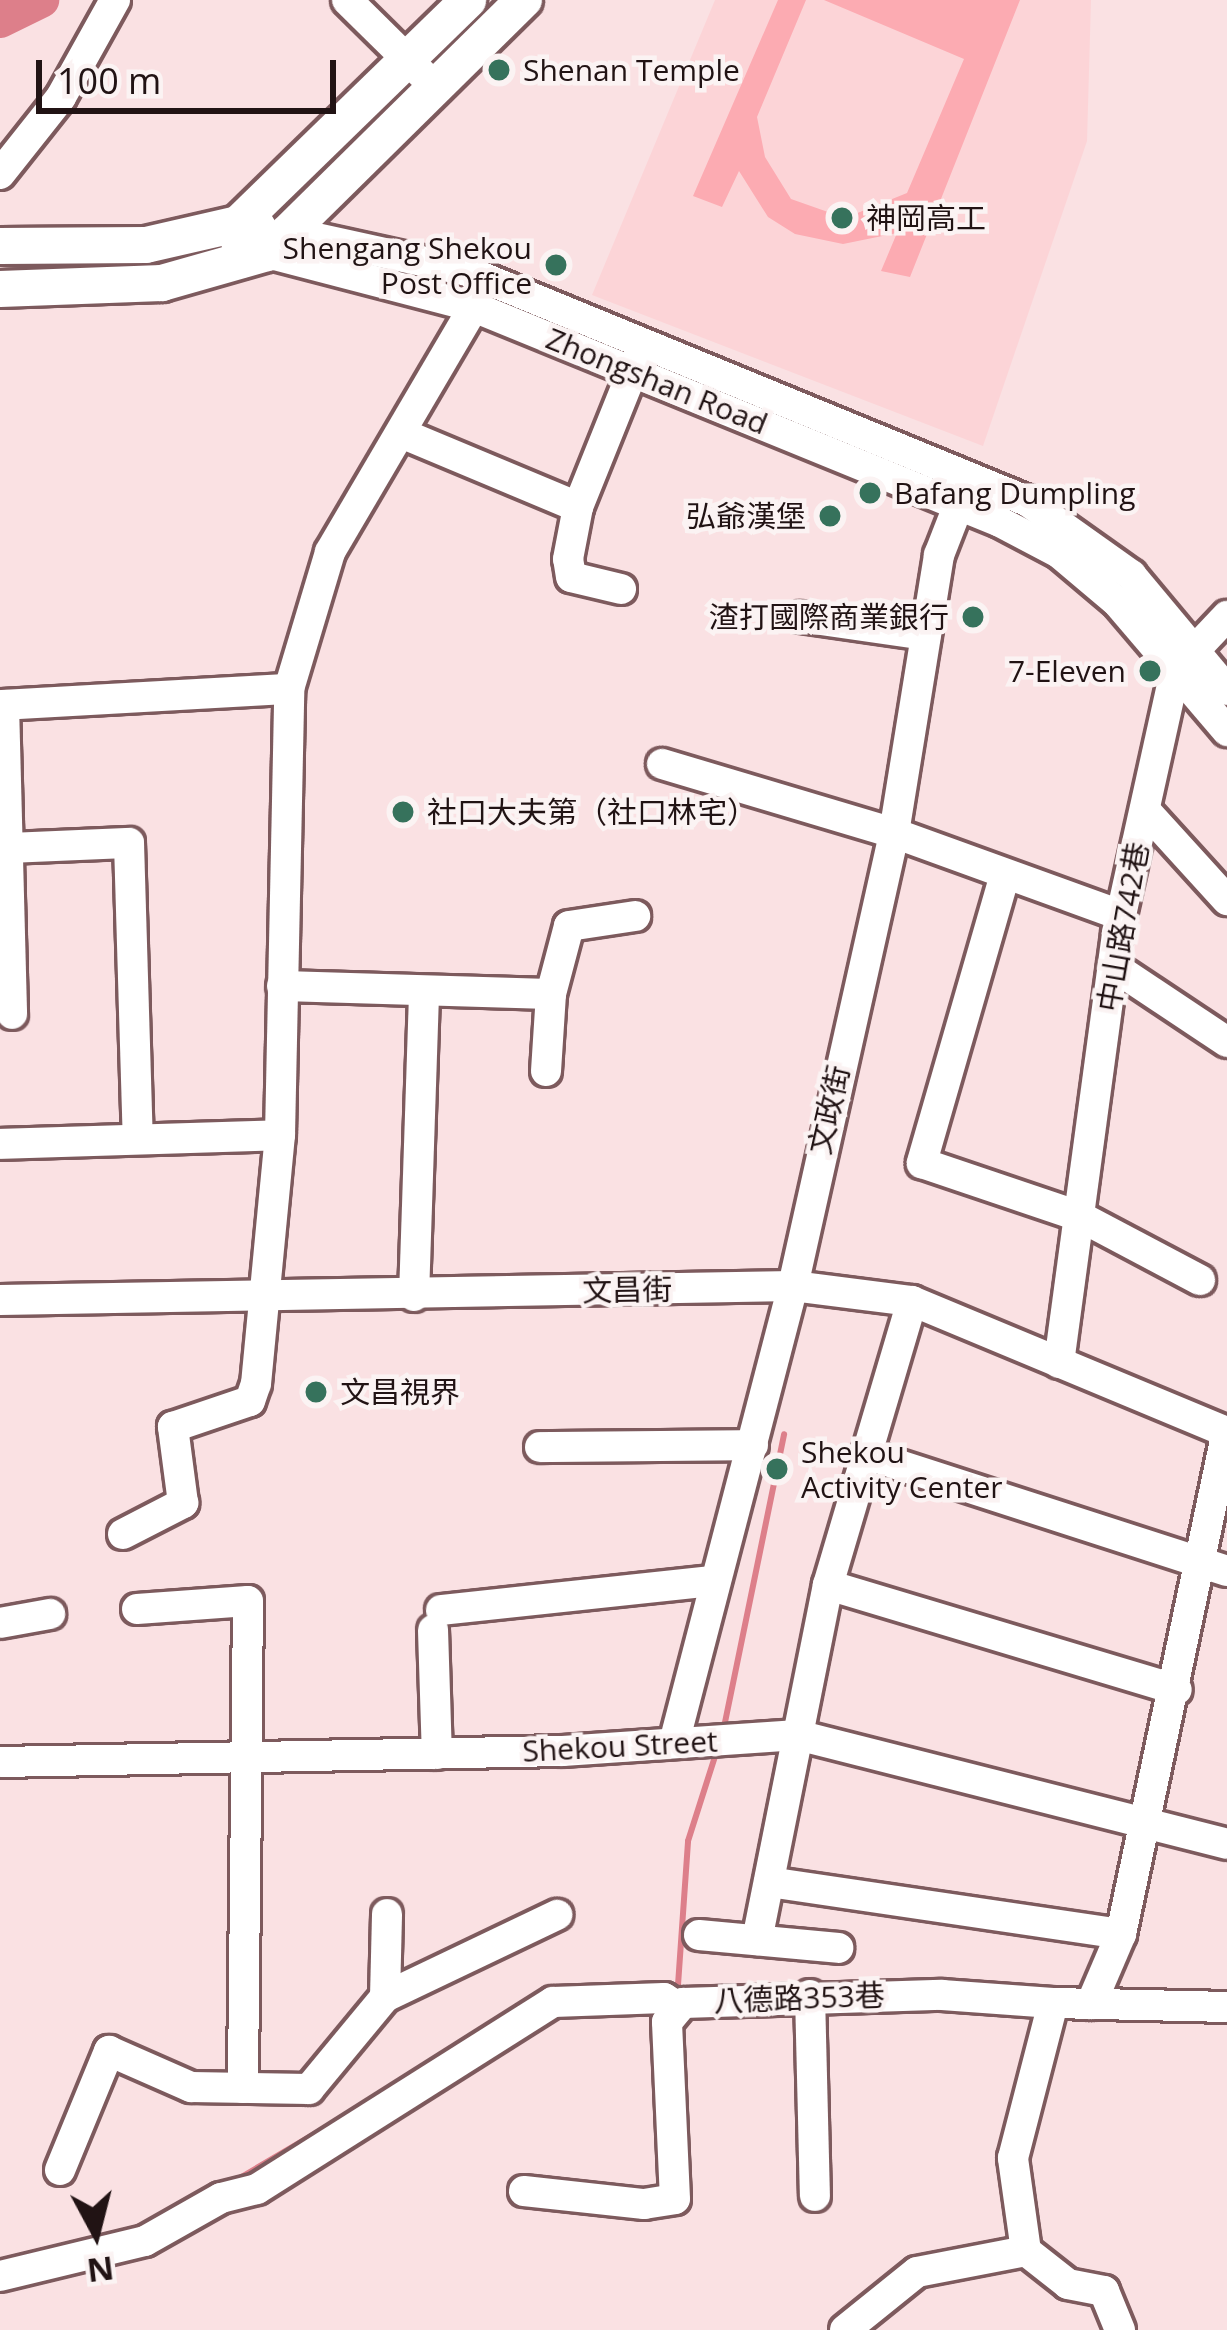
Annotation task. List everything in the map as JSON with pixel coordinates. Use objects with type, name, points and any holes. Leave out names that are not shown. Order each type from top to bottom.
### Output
[{"type":"main road","points":[[258,242],[406,60],[467,0]]},
{"type":"main road","points":[[258,242],[434,87],[524,0]]},
{"type":"main road","name":"Zhongshan Road","points":[[0,246],[258,242]]},
{"type":"main road","name":"Zhongshan Road","points":[[0,289],[163,283],[258,242]]},
{"type":"street","points":[[0,174],[61,97],[115,0]]},
{"type":"street","points":[[347,0],[434,87]]},
{"type":"street","name":"Zhongshan Road","points":[[258,242],[638,357]]},
{"type":"street","name":"Zhongshan Road","points":[[258,242],[466,272],[638,357],[964,493],[1027,501],[1103,549],[1185,659],[1227,731]]},
{"type":"street","points":[[123,1534],[183,1504],[173,1427],[250,1401],[266,1298],[280,1135],[289,689],[330,552],[474,307]]},
{"type":"street","points":[[621,589],[571,577],[578,507],[638,357]]},
{"type":"street","points":[[400,433],[578,507]]},
{"type":"street","name":"文政街","points":[[675,1739],[712,1582],[793,1286],[894,833],[939,555],[964,493]]},
{"type":"street","points":[[1185,659],[1227,616]]},
{"type":"street","points":[[801,617],[926,634]]},
{"type":"street","name":"Zhongshan Road","points":[[1185,659],[1227,690]]},
{"type":"street","name":"中山路742巷","points":[[1059,1364],[1121,915],[1185,659]]},
{"type":"street","points":[[12,1013],[2,705],[289,689]]},
{"type":"street","points":[[662,764],[894,833],[1004,878],[1121,915]]},
{"type":"street","points":[[1144,810],[1220,878]]},
{"type":"street","points":[[8,848],[129,843],[139,1138]]},
{"type":"street","points":[[1004,878],[922,1163],[1079,1216],[1200,1280]]},
{"type":"street","points":[[546,1071],[551,994],[569,926],[634,916]]},
{"type":"street","points":[[1113,966],[1227,1042]]},
{"type":"street","points":[[282,986],[424,994],[551,994]]},
{"type":"street","points":[[414,1296],[424,994]]},
{"type":"street","points":[[0,1144],[280,1135]]},
{"type":"street","name":"文昌街","points":[[0,1300],[793,1286],[912,1300],[1227,1431]]},
{"type":"street","points":[[757,1940],[828,1585],[912,1300]]},
{"type":"street","points":[[1091,2004],[1121,1934],[1177,1690],[1196,1559],[1227,1431]]},
{"type":"street","points":[[539,1447],[753,1445]]},
{"type":"street","points":[[868,1455],[1227,1571]]},
{"type":"street","points":[[437,1754],[437,1620],[712,1582]]},
{"type":"street","points":[[828,1585],[1177,1690]]},
{"type":"street","points":[[137,1610],[248,1601],[243,2088]]},
{"type":"street","points":[[0,1623],[50,1614]]},
{"type":"street","name":"Shekou Street","points":[[0,1762],[437,1754],[797,1735],[1144,1828],[1227,1844]]},
{"type":"street","points":[[769,1882],[1121,1934]]},
{"type":"street","points":[[385,1997],[387,1914]]},
{"type":"street","points":[[60,2170],[109,2050],[191,2087],[308,2089],[385,1997],[556,1916]]},
{"type":"street","points":[[699,1935],[838,1948]]},
{"type":"street","points":[[810,1995],[815,2196]]},
{"type":"street","name":"八德路353巷","points":[[524,2191],[644,2204],[675,2199],[668,2021],[677,2006],[810,1995],[1227,2007]]},
{"type":"street","points":[[0,2276],[146,2241],[221,2198],[257,2188],[554,2002],[664,1998],[677,2006]]},
{"type":"street","points":[[1053,2003],[1013,2158],[1026,2251],[1063,2281],[1104,2291],[1120,2330]]},
{"type":"street","points":[[844,2330],[917,2272],[1026,2251]]},
{"type":"shaded area","name":"神岡高工","points":[[715,0],[1091,0],[1087,141],[983,446],[592,295]]},
{"type":"shaded area","points":[[778,0],[806,0],[757,117],[765,157],[791,199],[845,218],[907,193],[964,59],[824,0],[1020,0],[910,277],[881,271],[897,233],[843,244],[795,234],[768,217],[739,171],[722,207],[693,196]]},
{"type":"waterway","points":[[0,20],[41,0]]},
{"type":"waterway","points":[[723,1732],[784,1434]]},
{"type":"waterway","points":[[666,1985],[678,1985],[688,1841],[717,1750]]},
{"type":"waterway","points":[[238,2179],[350,2113]]},
{"type":"place","name":"Shenan Temple","points":[[499,70]]},
{"type":"place","name":"神岡高工","points":[[842,218]]},
{"type":"place","name":"Shengang Shekou Post Office","points":[[556,265]]},
{"type":"place","name":"Bafang Dumpling","points":[[870,493]]},
{"type":"place","name":"弘爺漢堡","points":[[830,516]]},
{"type":"place","name":"渣打國際商業銀行","points":[[973,617]]},
{"type":"place","name":"7-Eleven","points":[[1150,671]]},
{"type":"place","name":"社口大夫第（社口林宅）","points":[[403,812]]},
{"type":"place","name":"文昌視界","points":[[316,1392]]},
{"type":"place","name":"Shekou Activity Center","points":[[777,1469]]}]
